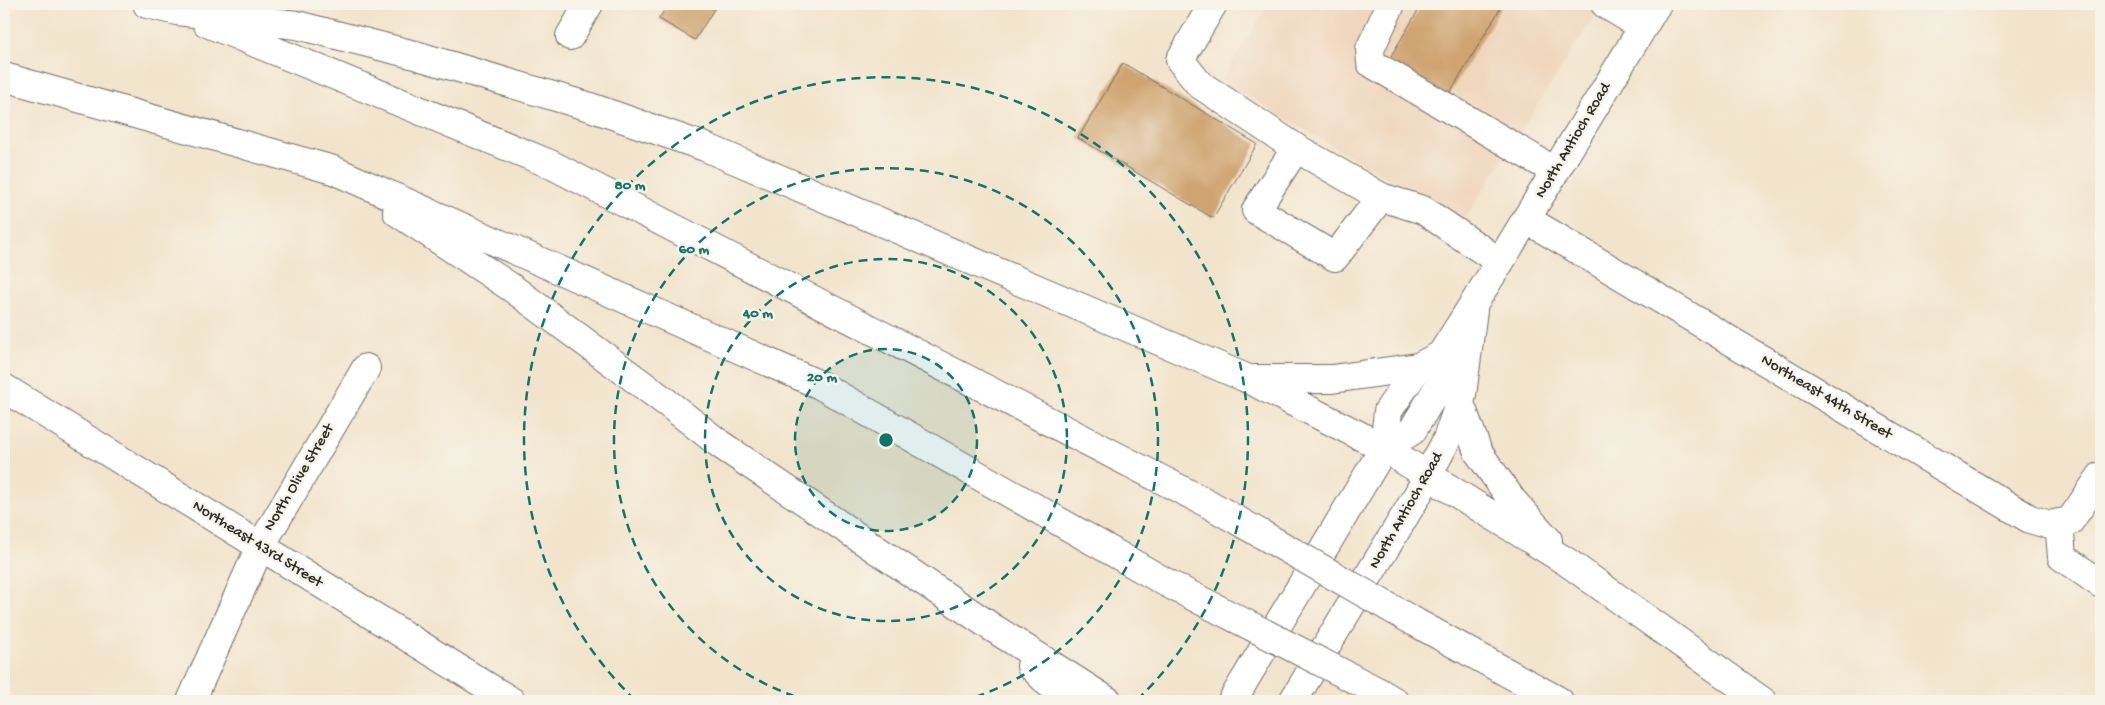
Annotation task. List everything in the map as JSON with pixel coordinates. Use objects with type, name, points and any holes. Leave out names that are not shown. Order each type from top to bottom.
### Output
[{"type":"main road","points":[[147,4],[177,11],[297,25],[415,54],[599,110],[705,147],[1246,378],[1384,448],[1567,562],[1762,701]]},
{"type":"main road","points":[[570,36],[590,4]]},
{"type":"main road","points":[[1213,4],[1180,60],[1199,84],[1296,148],[1381,197],[1424,210],[1500,262]]},
{"type":"main road","points":[[1391,4],[1370,49],[1371,63],[1555,171]]},
{"type":"main road","points":[[1605,4],[1643,27]]},
{"type":"main road","name":"North Antioch Road","points":[[1429,361],[1474,303],[1657,4]]},
{"type":"main road","points":[[177,11],[550,164],[1207,503],[1412,621],[1559,701]]},
{"type":"main road","points":[[4,77],[333,170],[820,385],[1167,583],[1386,697]]},
{"type":"main road","points":[[1296,148],[1256,210],[1335,257],[1381,197]]},
{"type":"main road","points":[[333,170],[512,288],[721,445],[993,628],[1108,701]]},
{"type":"main road","name":"Northeast 44th Street","points":[[1526,219],[2030,519],[2050,525],[2059,523]]},
{"type":"main road","name":"North Antioch Road","points":[[1293,701],[1428,476],[1447,439],[1460,403],[1474,303]]},
{"type":"main road","points":[[1232,701],[1384,448],[1412,431],[1442,381],[1429,361],[1332,379],[1246,378]]},
{"type":"main road","name":"North Olive Street","points":[[191,701],[260,547],[366,368]]},
{"type":"main road","name":"Northeast 43rd Street","points":[[4,388],[260,547],[491,697]]},
{"type":"main road","points":[[1460,403],[1478,452],[1512,500],[1567,562]]},
{"type":"main road","points":[[2101,476],[2070,521],[2059,523],[2062,558],[2101,584]]},
{"type":"main road","points":[[993,628],[1067,701]]},
{"type":"shaded area","points":[[1269,4],[1602,4],[1463,222],[1221,81]]},
{"type":"building","points":[[668,4],[717,4],[695,40],[659,19]]},
{"type":"building","points":[[1422,4],[1503,4],[1448,96],[1388,61]]},
{"type":"building","points":[[1123,63],[1257,144],[1213,218],[1078,138]]}]
